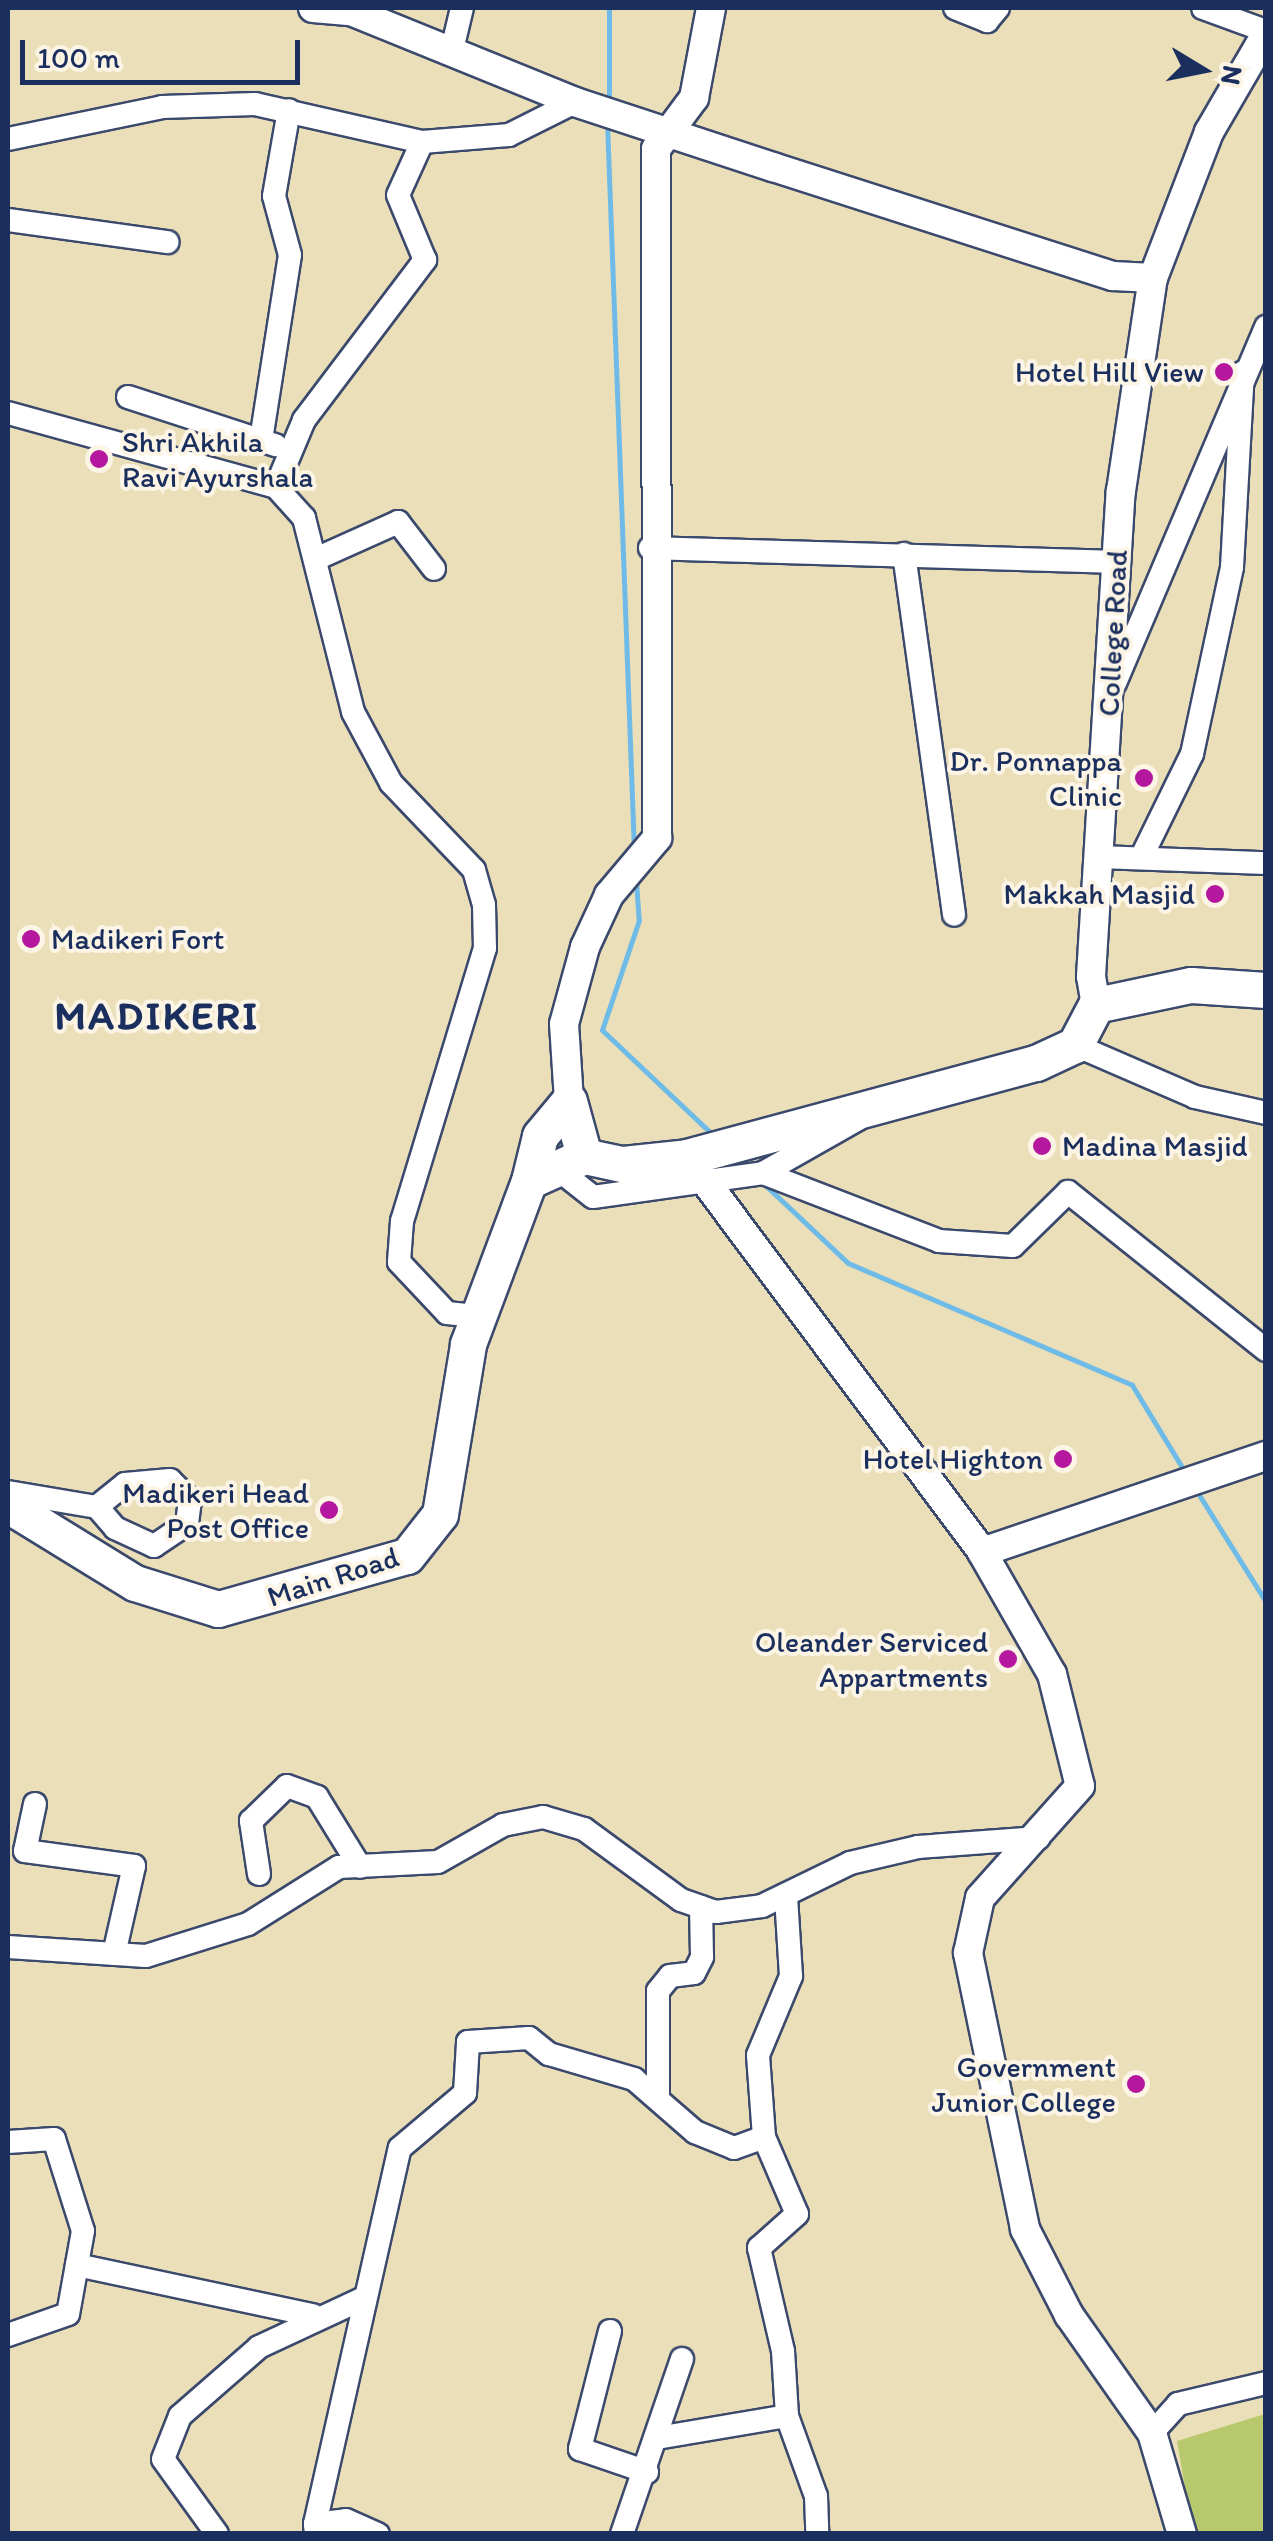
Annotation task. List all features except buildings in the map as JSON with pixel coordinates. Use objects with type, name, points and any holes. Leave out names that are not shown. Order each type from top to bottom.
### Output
[{"type":"main road","points":[[1096,1005],[1190,985],[1266,990]]},
{"type":"main road","name":"College Road","points":[[1075,1045],[1096,1005]]},
{"type":"main road","points":[[569,1101],[556,1168],[623,1164],[696,1171],[876,1106],[1075,1045]]},
{"type":"main road","name":"Main Road","points":[[8,1505],[136,1583],[218,1609],[407,1556],[440,1514],[476,1316],[556,1168],[540,1136],[569,1101]]},
{"type":"street","points":[[313,8],[350,12],[575,102],[1113,276],[1154,278]]},
{"type":"street","points":[[451,54],[462,8]]},
{"type":"street","points":[[569,1101],[564,1024],[585,947],[609,895],[657,838],[650,548],[656,149],[673,132],[694,98],[711,8]]},
{"type":"street","points":[[955,8],[987,20],[998,8]]},
{"type":"street","points":[[1203,8],[1266,32]]},
{"type":"street","name":"College Road","points":[[1096,1005],[1099,857],[1115,683],[1116,562],[1154,278],[1209,132],[1266,32]]},
{"type":"street","points":[[8,139],[162,106],[289,110],[422,142],[509,135],[575,102]]},
{"type":"street","points":[[261,440],[290,255],[274,196],[289,110]]},
{"type":"street","points":[[276,487],[288,449],[424,260],[398,195],[422,142]]},
{"type":"street","points":[[8,220],[167,242]]},
{"type":"street","points":[[1115,683],[1242,372],[1266,327]]},
{"type":"street","points":[[1141,858],[1192,754],[1232,567],[1242,372]]},
{"type":"street","points":[[128,397],[288,449]]},
{"type":"street","points":[[8,414],[276,487],[304,518],[318,558],[353,712],[391,783],[474,870],[484,905],[485,948],[402,1221],[399,1262],[446,1312],[476,1316]]},
{"type":"street","points":[[8,432],[47,422]]},
{"type":"street","points":[[318,558],[398,522],[434,569]]},
{"type":"street","points":[[650,548],[1116,562]]},
{"type":"street","points":[[904,554],[954,915]]},
{"type":"street","points":[[1099,857],[1266,863]]},
{"type":"street","points":[[1075,1045],[1195,1096],[1266,1113]]},
{"type":"street","points":[[763,1172],[876,1106]]},
{"type":"street","points":[[696,1171],[763,1172],[940,1241],[1013,1246],[1068,1192],[1266,1350]]},
{"type":"street","points":[[696,1171],[982,1552],[1052,1674],[1074,1738],[1080,1786],[1039,1838],[980,1898],[968,1953],[1025,2229],[1069,2315],[1152,2432],[1182,2534]]},
{"type":"street","points":[[982,1552],[1266,1456]]},
{"type":"street","points":[[8,1492],[96,1507]]},
{"type":"street","points":[[259,1874],[251,1821],[287,1786],[317,1797],[360,1867]]},
{"type":"street","points":[[35,1804],[24,1851],[134,1866],[114,1954]]},
{"type":"street","points":[[8,1947],[146,1956],[248,1924],[295,1889],[360,1867],[438,1862],[503,1825],[543,1817],[584,1829],[701,1907],[762,1906],[850,1863],[918,1847],[1039,1838]]},
{"type":"street","points":[[786,1896],[791,1976],[758,2056],[764,2137],[797,2214],[759,2248],[783,2351],[786,2416],[816,2496],[817,2534]]},
{"type":"street","points":[[658,2096],[658,1990],[670,1976],[694,1973],[702,1958],[701,1907]]},
{"type":"street","points":[[378,2534],[346,2520],[316,2529],[400,2148],[465,2093],[468,2042],[529,2038],[658,2096],[696,2132],[734,2148],[764,2137]]},
{"type":"street","points":[[8,2142],[54,2139],[83,2232],[68,2314],[8,2335]]},
{"type":"street","points":[[78,2264],[313,2315]]},
{"type":"street","points":[[218,2534],[164,2459],[180,2416],[259,2347],[313,2315],[364,2298]]},
{"type":"street","points":[[610,2331],[580,2449],[647,2472]]},
{"type":"street","points":[[622,2534],[647,2472],[682,2359]]},
{"type":"street","points":[[1152,2432],[1178,2404],[1266,2383]]},
{"type":"street","points":[[658,2438],[786,2416]]},
{"type":"green space","points":[[1265,2414],[1265,2533],[1193,2533],[1177,2441]]},
{"type":"waterway","points":[[609,8],[609,101]]},
{"type":"waterway","points":[[607,122],[634,850]]},
{"type":"waterway","points":[[636,881],[639,920],[602,1030],[714,1136]]},
{"type":"waterway","points":[[762,1182],[848,1263],[1132,1385],[1185,1472]]},
{"type":"waterway","points":[[1196,1490],[1266,1602]]},
{"type":"place","name":"Hotel Hill View","points":[[1224,372]]},
{"type":"place","name":"Shri Akhila Ravi Ayurshala","points":[[99,459]]},
{"type":"place","name":"Dr. Ponnappa Clinic","points":[[1144,778]]},
{"type":"place","name":"Makkah Masjid","points":[[1215,894]]},
{"type":"place","name":"Madikeri Fort","points":[[31,939]]},
{"type":"place","name":"Madina Masjid","points":[[1042,1146]]},
{"type":"place","name":"Hotel Highton","points":[[1063,1459]]},
{"type":"place","name":"Madikeri Head Post Office","points":[[329,1510]]},
{"type":"place","name":"Oleander Serviced Appartments","points":[[1008,1659]]},
{"type":"place","name":"Government Junior College","points":[[1136,2084]]},
{"type":"district","name":"MADIKERI","points":[[157,1015]]}]
